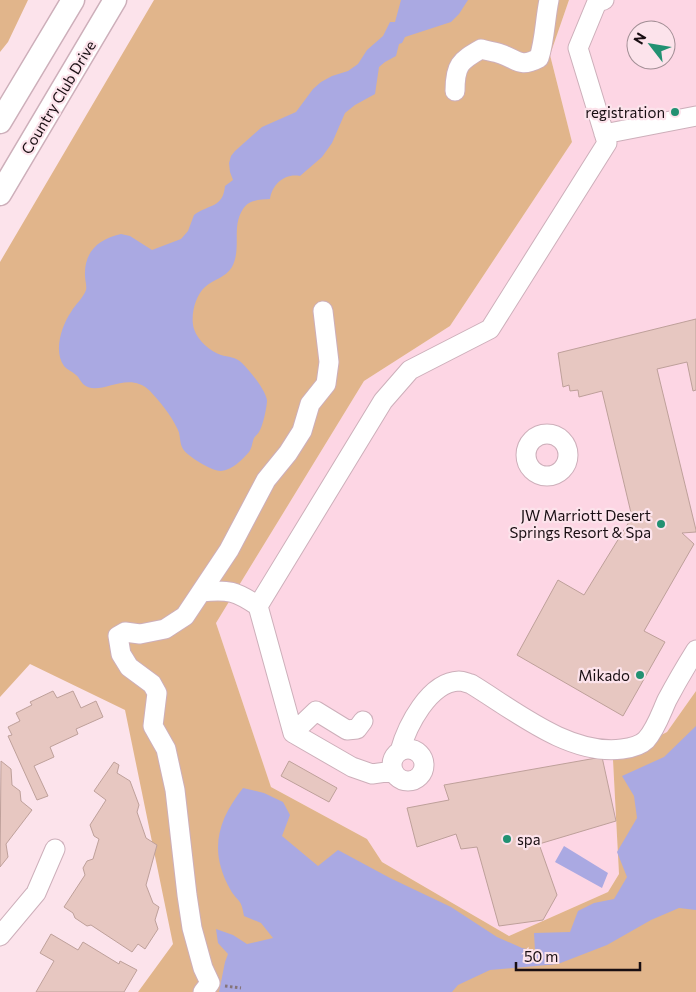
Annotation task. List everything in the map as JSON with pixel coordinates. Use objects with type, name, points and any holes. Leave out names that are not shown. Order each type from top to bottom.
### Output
[{"type":"main road","points":[[0,122],[73,0]]},
{"type":"main road","name":"Country Club Drive","points":[[0,194],[115,0]]},
{"type":"street","points":[[455,90],[455,73],[466,58],[481,49],[502,54],[519,63],[529,63],[539,58],[543,44],[549,0]]},
{"type":"street","points":[[258,606],[383,401],[410,370],[490,329],[607,143],[578,48],[597,2],[604,0]]},
{"type":"street","points":[[604,134],[696,116]]},
{"type":"street","points":[[203,992],[210,984],[203,968],[192,928],[186,895],[175,790],[166,749],[153,726],[156,693],[152,684],[130,667],[121,654],[118,636],[125,632],[140,634],[165,629],[185,616],[232,543],[266,480],[302,432],[310,404],[326,384],[329,362],[323,311]]},
{"type":"street","points":[[201,592],[230,591],[245,597],[258,606],[293,733],[352,768],[372,774],[393,770]]},
{"type":"street","points":[[400,751],[406,749],[416,751],[424,759],[424,770],[418,779],[408,782],[399,779],[393,770],[393,760],[400,751],[408,730],[418,712],[429,698],[444,685],[460,681],[471,684],[561,738],[591,748],[617,750],[633,748],[645,742],[653,731],[673,689],[692,657]]},
{"type":"street","points":[[293,733],[316,711],[347,730],[357,729],[363,721]]},
{"type":"street","points":[[0,936],[36,893],[55,849]]},
{"type":"shaded area","points":[[0,0],[28,0],[8,42],[0,52]]},
{"type":"shaded area","points":[[154,0],[569,0],[550,55],[572,142],[450,326],[364,381],[216,623],[271,787],[367,839],[382,862],[509,936],[608,892],[619,874],[613,760],[667,732],[696,691],[696,992],[138,992],[173,944],[125,710],[30,664],[0,697],[0,262]]},
{"type":"shaded area","points":[[569,0],[696,0],[696,691],[667,732],[613,760],[619,874],[608,892],[509,936],[382,862],[367,839],[271,787],[216,623],[364,381],[450,326],[572,142],[550,55]]},
{"type":"water","points":[[401,0],[468,0],[451,22],[405,37],[402,43],[399,44],[396,56],[379,67],[375,94],[345,113],[332,143],[322,157],[300,176],[289,176],[276,184],[270,199],[255,201],[245,206],[239,216],[235,260],[232,267],[226,274],[208,284],[201,291],[196,301],[193,312],[193,324],[198,338],[213,351],[240,361],[260,385],[267,400],[262,425],[254,438],[249,452],[233,467],[217,471],[200,463],[185,452],[172,418],[150,391],[132,382],[90,388],[64,366],[59,353],[60,338],[68,317],[86,290],[85,268],[87,260],[90,253],[99,243],[121,234],[130,236],[152,250],[181,239],[188,231],[194,215],[218,202],[224,193],[225,186],[233,180],[229,163],[235,151],[262,127],[296,112],[313,89],[321,82],[348,71],[358,64],[367,50],[383,36],[390,22],[395,22]]},
{"type":"water","points":[[696,726],[696,910],[679,908],[651,920],[607,945],[558,964],[490,970],[458,985],[452,992],[219,992],[228,954],[218,943],[216,929],[233,935],[247,944],[273,938],[261,923],[244,916],[240,903],[223,875],[220,862],[218,849],[222,824],[234,800],[243,788],[264,793],[283,802],[290,815],[282,836],[318,866],[338,850],[390,878],[451,907],[497,937],[522,948],[535,951],[534,933],[570,932],[578,911],[594,903],[614,899],[627,877],[617,852],[637,818],[634,796],[622,776],[664,757]]},
{"type":"water","points":[[564,846],[608,873],[602,888],[555,862]]},
{"type":"building","name":"JW Marriott Desert Springs Resort & Spa","points":[[696,319],[696,390],[693,391],[687,362],[657,369],[696,530],[696,532],[682,533],[694,544],[644,631],[665,642],[623,716],[517,655],[558,580],[584,595],[632,517],[602,391],[579,397],[578,390],[570,391],[569,385],[563,387],[558,353]]},
{"type":"building","points":[[53,691],[57,698],[73,691],[81,708],[96,701],[103,717],[76,729],[78,734],[50,747],[54,757],[34,766],[48,796],[37,800],[8,736],[12,735],[8,727],[20,721],[16,713],[32,705],[30,702]]},
{"type":"building","name":"spa","points":[[602,757],[616,821],[539,844],[557,895],[543,920],[499,926],[477,847],[461,849],[456,834],[417,847],[407,808],[449,800],[444,785]]},
{"type":"building","points":[[1,761],[11,769],[12,785],[20,791],[21,801],[32,810],[6,844],[8,857],[0,867]]},
{"type":"building","points":[[289,761],[337,788],[329,802],[281,776]]},
{"type":"building","points":[[114,762],[119,765],[117,773],[130,781],[139,805],[137,812],[146,838],[157,845],[146,885],[153,903],[159,907],[155,920],[158,929],[145,949],[138,944],[132,952],[91,925],[87,926],[64,907],[85,875],[83,868],[87,861],[93,859],[99,839],[94,836],[90,825],[106,800],[94,791]]},
{"type":"building","points":[[51,934],[78,950],[83,942],[119,964],[120,961],[137,970],[124,992],[36,992],[54,961],[40,953]]},
{"type":"place","name":"registration","points":[[675,112]]},
{"type":"place","name":"JW Marriott Desert Springs Resort & Spa","points":[[661,524]]},
{"type":"place","name":"Mikado","points":[[640,675]]},
{"type":"place","name":"spa","points":[[507,839]]}]
